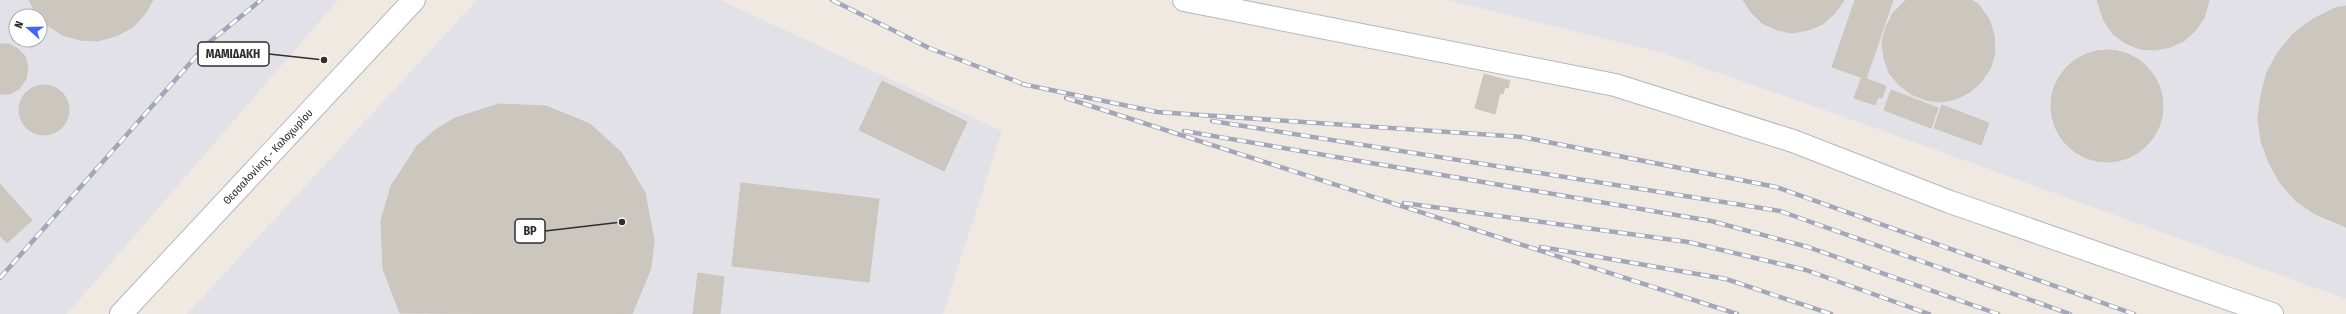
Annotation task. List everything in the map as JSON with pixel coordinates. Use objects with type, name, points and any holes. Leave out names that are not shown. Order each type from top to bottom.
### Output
[{"type":"street","name":"Θεσσαλονίκης - Καλοχωρίου","points":[[121,314],[414,0]]},
{"type":"street","points":[[1184,0],[1615,85],[1793,141],[1950,202],[2272,314]]},
{"type":"shaded area","points":[[0,0],[338,0],[67,314],[0,314]]},
{"type":"shaded area","points":[[477,0],[720,0],[1002,131],[943,314],[187,314]]},
{"type":"shaded area","points":[[1447,0],[2346,0],[2346,299],[1870,126],[1659,52]]},
{"type":"building","points":[[29,0],[153,0],[145,14],[133,27],[116,36],[98,41],[80,40],[62,35],[48,25],[48,8],[33,8]]},
{"type":"building","points":[[1743,0],[1844,0],[1835,13],[1823,24],[1808,30],[1792,33],[1777,30],[1762,23],[1751,12]]},
{"type":"building","points":[[1855,0],[1893,0],[1866,79],[1832,67]]},
{"type":"building","points":[[1906,0],[1972,0],[1979,5],[1989,19],[1994,35],[1995,53],[1990,69],[1981,82],[1970,92],[1956,99],[1941,102],[1926,100],[1911,94],[1899,85],[1889,73],[1884,58],[1882,42],[1886,27],[1893,13]]},
{"type":"building","points":[[2097,0],[2209,1],[2204,18],[2195,31],[2184,41],[2170,47],[2155,50],[2140,49],[2125,43],[2113,34],[2104,21]]},
{"type":"building","points":[[2346,6],[2346,227],[2315,214],[2296,201],[2280,183],[2269,163],[2261,141],[2258,118],[2261,95],[2267,72],[2278,52],[2293,34],[2313,19],[2335,8]]},
{"type":"building","points":[[0,44],[8,44],[8,48],[16,48],[25,56],[28,67],[26,79],[19,89],[9,94],[0,94]]},
{"type":"building","points":[[2107,50],[2128,54],[2147,66],[2159,85],[2163,106],[2159,127],[2147,146],[2128,158],[2107,162],[2086,158],[2067,146],[2055,127],[2051,106],[2055,85],[2067,66],[2086,54]]},
{"type":"building","points":[[1484,74],[1510,81],[1508,88],[1505,87],[1503,94],[1500,93],[1495,114],[1475,108]]},
{"type":"building","points":[[1862,77],[1886,86],[1882,98],[1878,97],[1875,105],[1854,98]]},
{"type":"building","points":[[882,81],[967,122],[944,171],[859,130]]},
{"type":"building","points":[[39,85],[49,85],[62,92],[69,105],[69,115],[62,128],[49,135],[39,135],[30,131],[23,124],[19,115],[19,105],[23,96],[30,89]]},
{"type":"building","points":[[1891,90],[1938,108],[1931,128],[1884,110]]},
{"type":"building","points":[[499,104],[546,106],[590,124],[621,152],[645,193],[654,240],[651,268],[632,314],[400,313],[383,269],[381,221],[391,186],[417,146],[435,130],[455,118]]},
{"type":"building","points":[[1942,105],[1989,123],[1981,145],[1934,128]]},
{"type":"building","points":[[741,183],[879,199],[869,282],[732,266]]},
{"type":"building","points":[[0,184],[32,220],[7,243],[0,236]]},
{"type":"building","points":[[698,273],[724,277],[720,314],[693,314]]},
{"type":"railway","points":[[0,278],[207,44],[261,0]]},
{"type":"railway","points":[[832,0],[929,48],[1026,85]]},
{"type":"railway","points":[[1022,84],[1157,112],[1522,137],[1776,187],[2134,314]]},
{"type":"railway","points":[[1066,98],[1737,314]]},
{"type":"railway","points":[[1212,121],[1780,211],[2070,314]]},
{"type":"railway","points":[[1184,131],[1711,221],[1808,247],[1998,314]]},
{"type":"railway","points":[[1404,203],[1688,242],[1806,270],[1929,314]]},
{"type":"railway","points":[[1541,247],[1726,279],[1831,314]]},
{"type":"place","name":"ΜΑΜΙΔΑΚΗ","points":[[324,60]]},
{"type":"place","name":"BP","points":[[622,222]]}]
